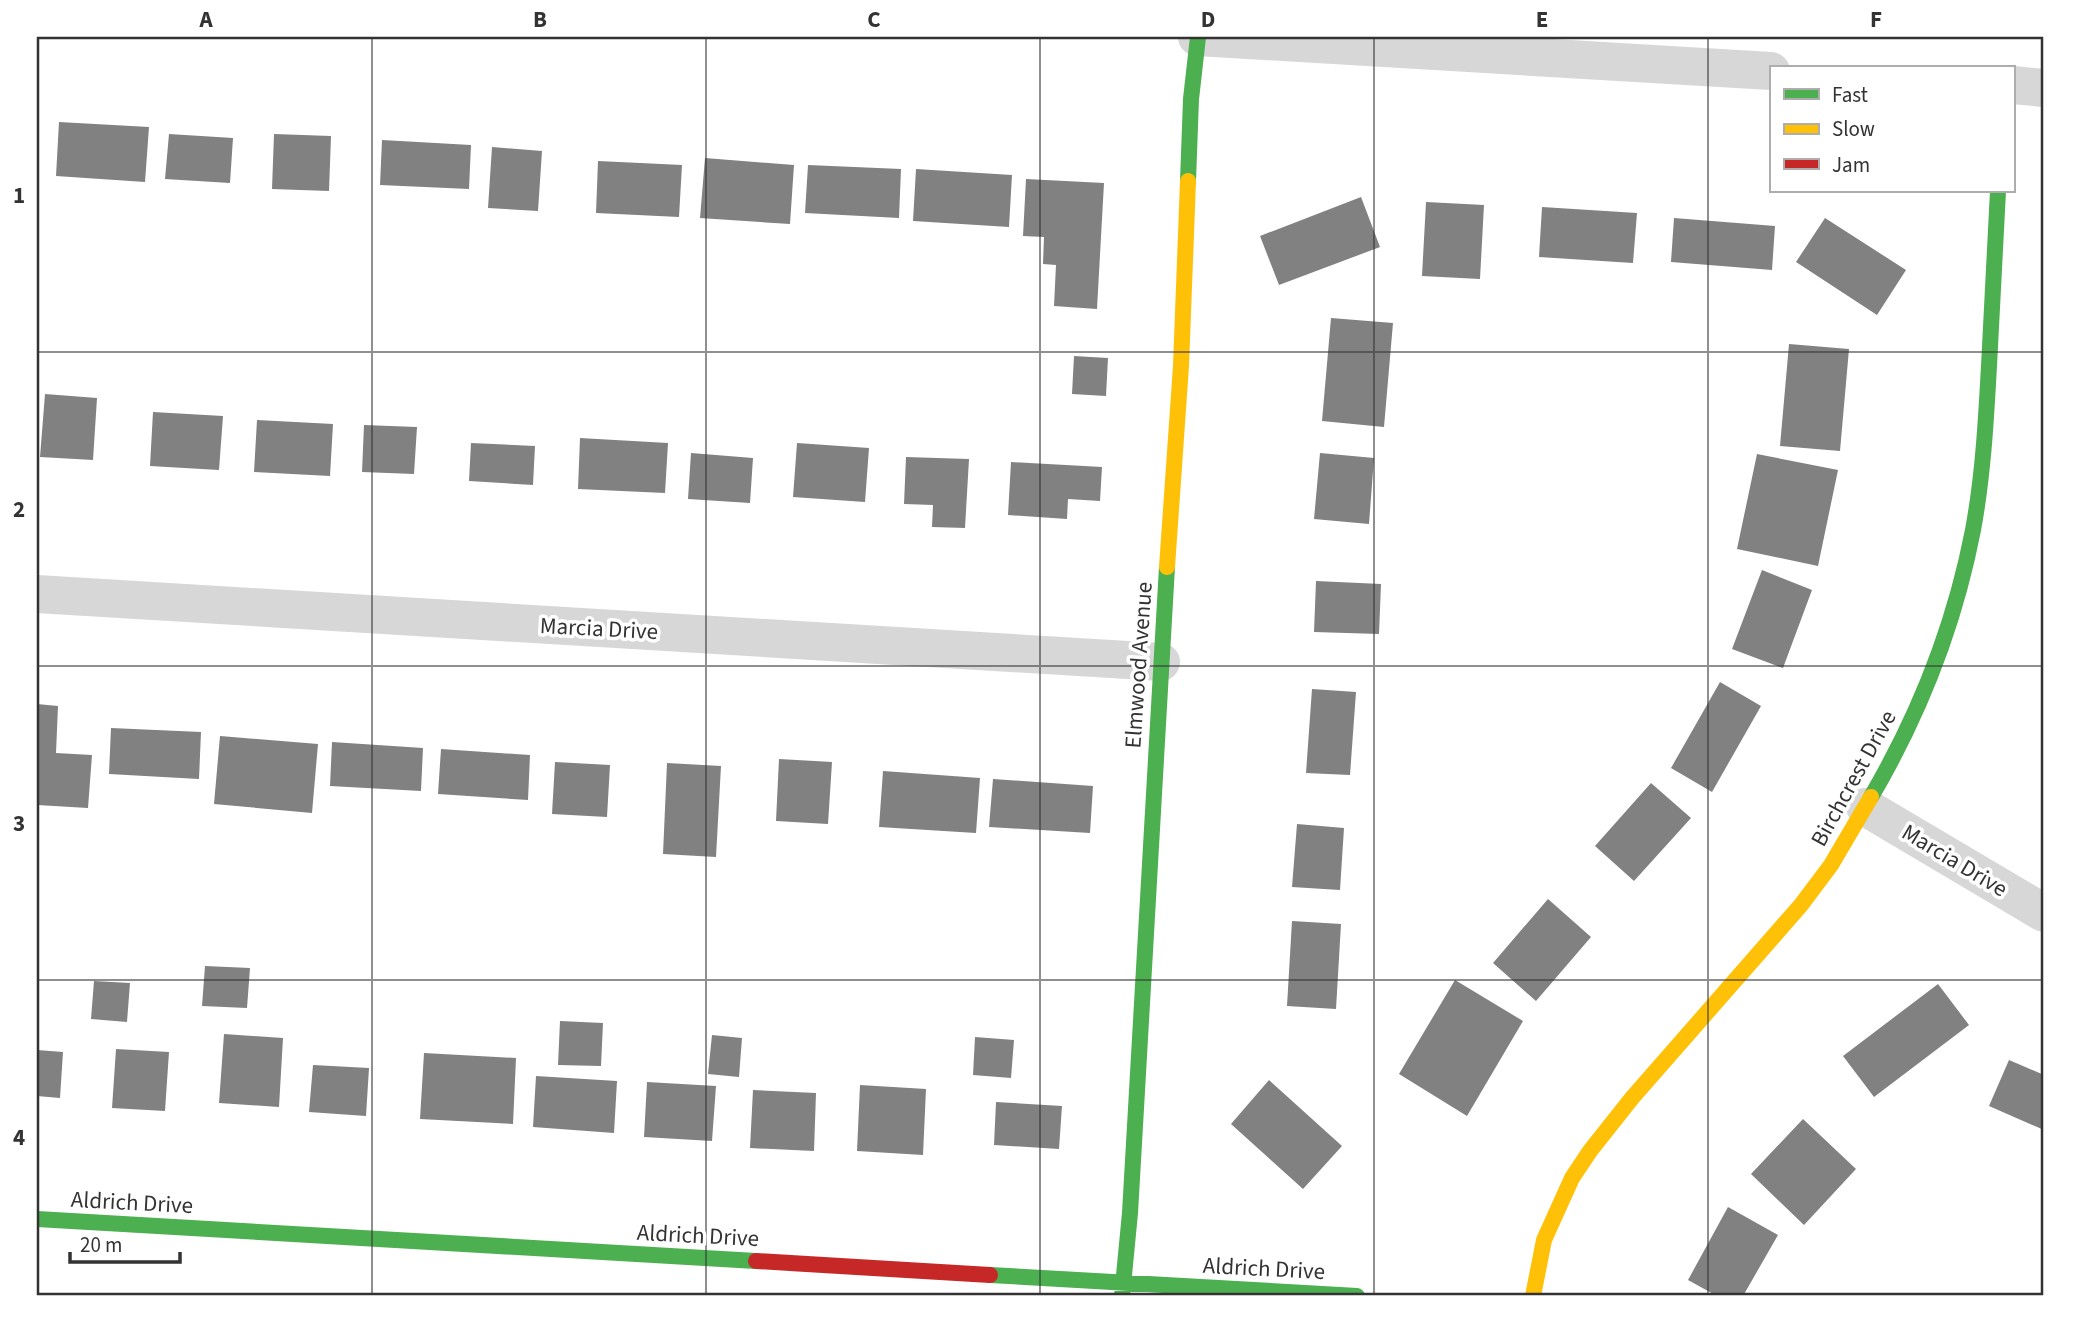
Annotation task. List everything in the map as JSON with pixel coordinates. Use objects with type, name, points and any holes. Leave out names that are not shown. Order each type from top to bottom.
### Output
[{"type":"street","points":[[1198,37],[1770,71]]},
{"type":"street","name":"Elmwood Avenue","points":[[1123,1290],[1130,1213],[1161,662],[1181,366],[1191,99],[1198,37]]},
{"type":"street","points":[[2014,85],[2044,88]]},
{"type":"street","name":"Birchcrest Drive","points":[[1533,1296],[1544,1240],[1572,1178],[1632,1098],[1801,905],[1831,865],[1894,758],[1931,675],[1955,601],[1973,530],[1985,433],[1998,192]]},
{"type":"street","name":"Marcia Drive","points":[[37,594],[1161,662]]},
{"type":"street","name":"Marcia Drive","points":[[1865,807],[2044,913]]},
{"type":"street","name":"Aldrich Drive","points":[[37,1219],[1123,1290],[1357,1296]]},
{"type":"building","points":[[59,122],[149,127],[145,182],[56,176]]},
{"type":"building","points":[[169,134],[233,138],[230,183],[165,179]]},
{"type":"building","points":[[274,134],[331,136],[329,191],[272,189]]},
{"type":"building","points":[[382,140],[471,145],[469,189],[380,185]]},
{"type":"building","points":[[492,147],[542,151],[538,211],[488,208]]},
{"type":"building","points":[[705,158],[794,165],[790,224],[700,218]]},
{"type":"building","points":[[598,161],[682,165],[679,217],[596,213]]},
{"type":"building","points":[[808,165],[901,169],[899,218],[805,213]]},
{"type":"building","points":[[916,169],[1012,175],[1009,227],[913,221]]},
{"type":"building","points":[[1026,179],[1104,183],[1097,309],[1054,306],[1056,265],[1043,264],[1044,237],[1023,236]]},
{"type":"building","points":[[1361,197],[1380,247],[1279,285],[1260,236]]},
{"type":"building","points":[[1426,202],[1484,205],[1480,279],[1422,276]]},
{"type":"building","points":[[1542,207],[1637,213],[1633,263],[1539,257]]},
{"type":"building","points":[[1674,218],[1775,226],[1772,270],[1671,262]]},
{"type":"building","points":[[1825,218],[1906,270],[1877,315],[1796,262]]},
{"type":"building","points":[[1331,318],[1393,323],[1384,427],[1322,421]]},
{"type":"building","points":[[1789,344],[1849,349],[1840,451],[1780,446]]},
{"type":"building","points":[[1074,356],[1108,358],[1106,396],[1072,394]]},
{"type":"building","points":[[45,394],[97,398],[93,460],[40,457]]},
{"type":"building","points":[[153,412],[223,416],[219,470],[150,466]]},
{"type":"building","points":[[257,420],[333,424],[330,476],[254,472]]},
{"type":"building","points":[[364,425],[417,427],[414,474],[362,472]]},
{"type":"building","points":[[580,438],[668,443],[665,493],[578,489]]},
{"type":"building","points":[[471,443],[535,446],[533,485],[469,481]]},
{"type":"building","points":[[797,443],[869,448],[865,502],[793,497]]},
{"type":"building","points":[[691,453],[753,458],[750,503],[688,499]]},
{"type":"building","points":[[1320,453],[1374,458],[1369,524],[1314,519]]},
{"type":"building","points":[[1757,454],[1838,470],[1818,566],[1737,549]]},
{"type":"building","points":[[906,457],[969,459],[965,528],[932,527],[933,505],[904,504]]},
{"type":"building","points":[[1011,462],[1102,467],[1100,501],[1068,499],[1067,519],[1008,515]]},
{"type":"building","points":[[1762,570],[1812,590],[1783,668],[1732,649]]},
{"type":"building","points":[[1316,581],[1381,584],[1379,634],[1314,632]]},
{"type":"building","points":[[1720,682],[1761,706],[1712,792],[1671,768]]},
{"type":"building","points":[[1312,689],[1356,692],[1350,775],[1306,773]]},
{"type":"building","points":[[37,704],[58,706],[56,753],[92,755],[88,808],[37,805]]},
{"type":"building","points":[[111,728],[201,732],[199,779],[109,774]]},
{"type":"building","points":[[220,736],[318,744],[312,813],[214,804]]},
{"type":"building","points":[[332,742],[423,748],[421,791],[330,786]]},
{"type":"building","points":[[441,749],[530,755],[528,800],[438,794]]},
{"type":"building","points":[[779,759],[832,762],[828,824],[776,821]]},
{"type":"building","points":[[555,762],[610,765],[607,817],[552,814]]},
{"type":"building","points":[[667,763],[721,766],[716,857],[663,854]]},
{"type":"building","points":[[883,771],[980,778],[976,833],[879,827]]},
{"type":"building","points":[[993,779],[1093,786],[1090,833],[989,827]]},
{"type":"building","points":[[1651,783],[1691,818],[1634,881],[1595,846]]},
{"type":"building","points":[[1297,824],[1344,828],[1340,890],[1292,887]]},
{"type":"building","points":[[1548,899],[1591,937],[1536,1001],[1493,963]]},
{"type":"building","points":[[1292,921],[1341,924],[1336,1009],[1287,1006]]},
{"type":"building","points":[[205,966],[250,968],[247,1008],[202,1006]]},
{"type":"building","points":[[1455,980],[1523,1021],[1467,1116],[1399,1074]]},
{"type":"building","points":[[94,981],[130,983],[127,1022],[91,1019]]},
{"type":"building","points":[[1938,984],[1969,1025],[1874,1097],[1843,1056]]},
{"type":"building","points":[[560,1021],[603,1023],[601,1066],[558,1065]]},
{"type":"building","points":[[224,1034],[283,1038],[279,1107],[219,1103]]},
{"type":"building","points":[[712,1035],[742,1038],[739,1077],[708,1074]]},
{"type":"building","points":[[975,1037],[1014,1040],[1011,1078],[973,1075]]},
{"type":"building","points":[[116,1049],[169,1052],[165,1111],[112,1108]]},
{"type":"building","points":[[37,1050],[63,1052],[60,1098],[37,1096]]},
{"type":"building","points":[[424,1053],[516,1058],[513,1124],[420,1119]]},
{"type":"building","points":[[2009,1060],[2044,1075],[2044,1130],[1989,1106]]},
{"type":"building","points":[[313,1065],[369,1068],[366,1116],[309,1112]]},
{"type":"building","points":[[536,1076],[617,1081],[614,1133],[533,1127]]},
{"type":"building","points":[[1269,1080],[1342,1146],[1303,1189],[1231,1124]]},
{"type":"building","points":[[647,1082],[716,1086],[712,1141],[644,1137]]},
{"type":"building","points":[[860,1085],[926,1089],[923,1155],[857,1151]]},
{"type":"building","points":[[753,1090],[816,1093],[814,1151],[750,1148]]},
{"type":"building","points":[[996,1102],[1062,1106],[1059,1149],[994,1145]]},
{"type":"building","points":[[1803,1119],[1856,1169],[1804,1225],[1751,1174]]},
{"type":"building","points":[[1728,1207],[1778,1235],[1743,1296],[1717,1296],[1688,1280]]},
{"type":"traffic: fast","points":[[1188,181],[1191,99],[1198,37]]},
{"type":"traffic: fast","points":[[1871,797],[1905,734],[1933,668],[1956,599],[1973,530],[1985,428],[1998,192]]},
{"type":"traffic: fast","points":[[1122,1296],[1130,1213],[1167,567]]},
{"type":"traffic: fast","points":[[37,1219],[756,1261]]},
{"type":"traffic: fast","points":[[990,1275],[1357,1296]]},
{"type":"traffic: slow","points":[[1167,567],[1181,366],[1188,181]]},
{"type":"traffic: slow","points":[[1533,1296],[1544,1240],[1572,1178],[1590,1151],[1632,1098],[1801,905],[1831,865],[1871,797]]},
{"type":"traffic: jam","points":[[756,1261],[990,1275]]}]
